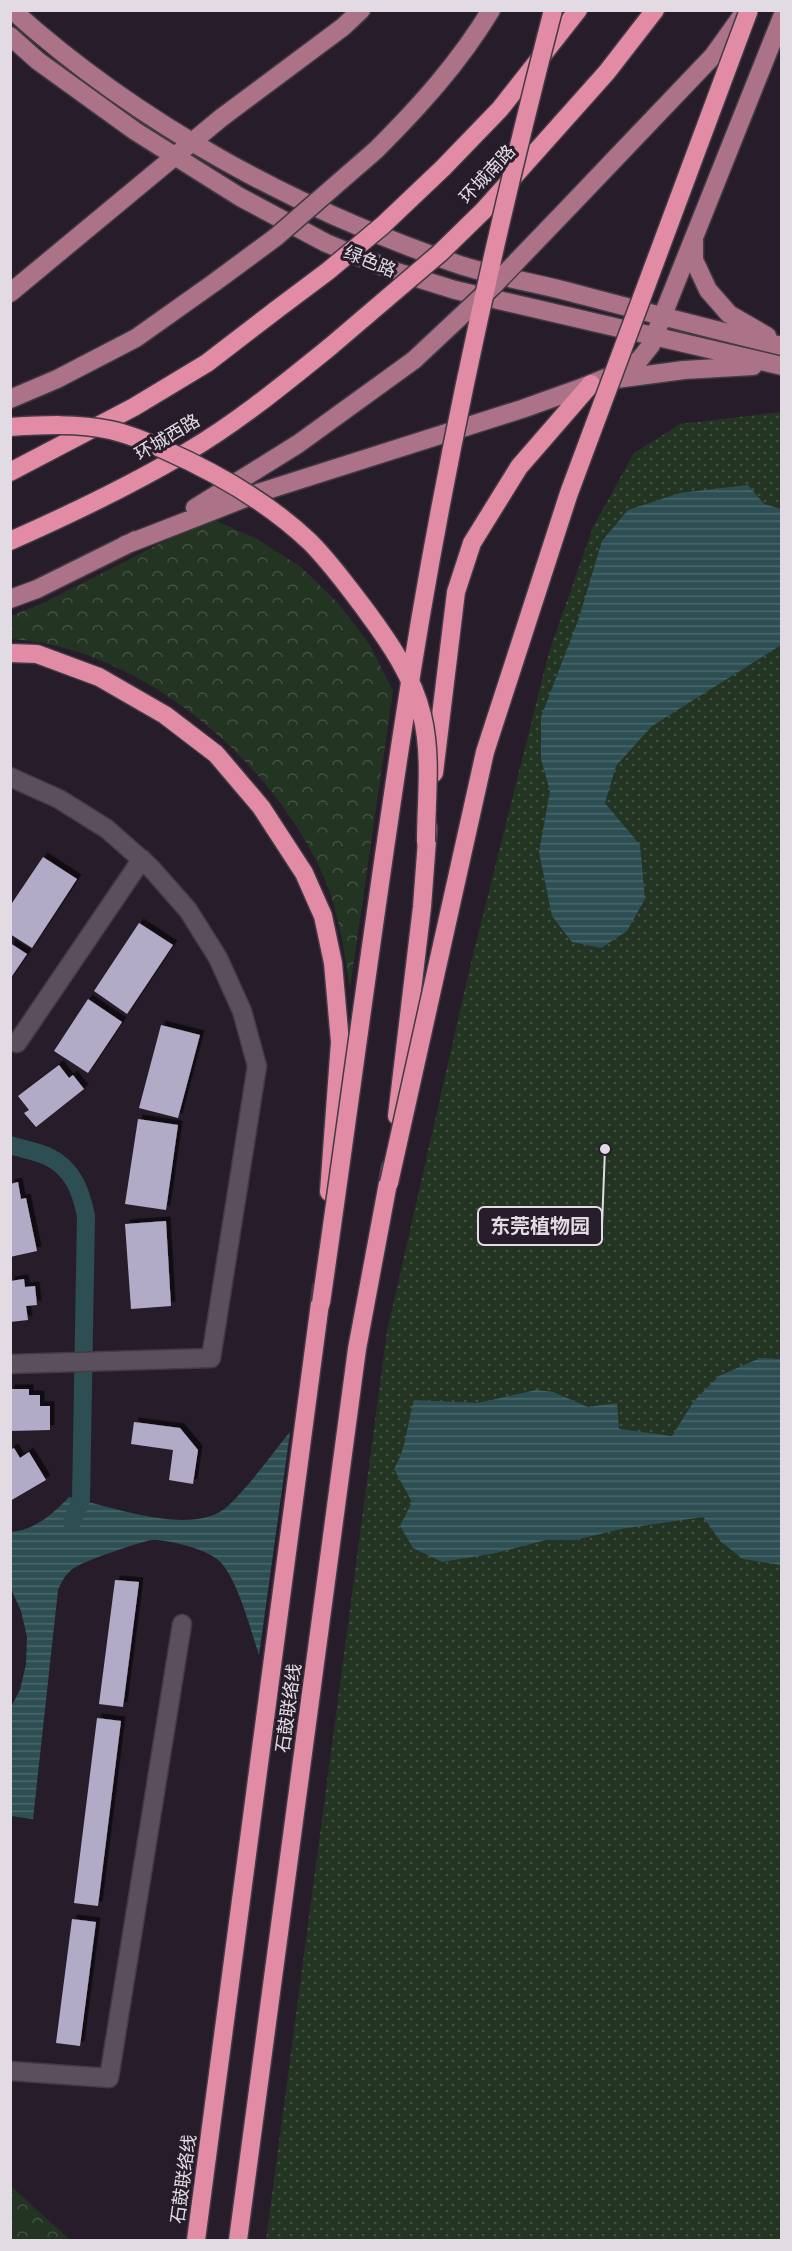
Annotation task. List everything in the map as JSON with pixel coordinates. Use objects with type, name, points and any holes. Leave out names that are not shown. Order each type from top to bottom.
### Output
[{"type":"highway","points":[[321,1303],[404,721],[434,543],[494,247],[554,10]]},
{"type":"highway","name":"环城南路","points":[[10,472],[135,407],[207,363],[328,271],[383,225],[500,109],[578,10]]},
{"type":"highway","name":"环城南路","points":[[331,346],[440,253],[483,211],[607,72],[655,10]]},
{"type":"highway","points":[[389,1183],[485,752],[569,493],[748,10]]},
{"type":"highway","name":"环城西路","points":[[10,541],[111,495],[188,451],[263,401],[331,346]]},
{"type":"highway","points":[[389,1183],[422,907],[426,842],[446,663],[456,592],[472,543],[519,467],[591,384]]},
{"type":"highway","points":[[10,427],[58,425],[109,429],[139,438],[223,477],[270,510],[310,543],[349,587],[379,628],[407,673],[422,715],[427,747],[426,842]]},
{"type":"highway","points":[[10,653],[37,654],[99,677],[165,715],[216,754],[261,807],[304,873],[323,916],[333,963],[340,1042],[321,1303]]},
{"type":"highway","name":"石鼓联络线","points":[[238,2241],[357,1348],[389,1183]]},
{"type":"highway","name":"石鼓联络线","points":[[196,2241],[321,1303]]},
{"type":"main road","name":"绿色路","points":[[12,10],[52,46],[192,142],[254,178],[342,219],[462,266],[782,345]]},
{"type":"main road","points":[[10,293],[174,156],[343,27],[361,10]]},
{"type":"main road","points":[[10,399],[57,379],[135,338],[276,237],[376,150],[418,108],[460,57],[491,10]]},
{"type":"main road","points":[[10,599],[37,589],[202,504],[347,409],[414,360],[494,285],[569,207],[713,56],[748,10]]},
{"type":"main road","points":[[125,545],[261,492],[522,409],[626,370],[640,359],[655,337],[782,17]]},
{"type":"main road","name":"绿色路","points":[[10,36],[38,61],[135,131],[240,197],[326,243],[394,271],[455,290],[782,366]]},
{"type":"main road","points":[[694,235],[694,260],[708,290],[729,314],[782,345]]},
{"type":"main road","points":[[591,384],[638,375],[684,370],[782,366]]},
{"type":"lane","points":[[10,777],[69,805],[107,829],[142,859],[188,910],[218,958],[242,1011],[257,1066],[211,1358],[10,1364]]},
{"type":"lane","points":[[17,1043],[142,859]]},
{"type":"lane","points":[[10,2071],[109,2078],[182,1624]]},
{"type":"green space","points":[[781,412],[781,2240],[266,2240],[387,1331],[470,967],[549,652],[593,527],[634,453],[680,424]]},
{"type":"green space","points":[[210,518],[257,539],[301,567],[338,603],[370,645],[393,691],[350,988],[337,918],[324,877],[301,834],[272,792],[237,753],[197,718],[154,687],[108,663],[60,647],[11,639],[11,616],[43,603]]},
{"type":"green space","points":[[11,2186],[70,2240],[11,2240]]},
{"type":"shaded area","points":[[748,485],[764,504],[781,509],[781,645],[652,726],[616,766],[605,803],[640,845],[645,899],[627,931],[601,948],[572,942],[552,916],[539,852],[550,791],[541,759],[541,717],[579,618],[602,541],[628,510],[680,493]]},
{"type":"shaded area","points":[[760,1358],[781,1359],[781,1565],[743,1559],[721,1542],[703,1517],[621,1529],[575,1540],[546,1540],[496,1553],[442,1562],[413,1548],[400,1526],[412,1502],[394,1469],[404,1444],[414,1400],[478,1403],[536,1390],[553,1392],[588,1407],[617,1403],[619,1429],[672,1436],[694,1401],[719,1376]]},
{"type":"shaded area","points":[[290,1432],[259,1655],[237,1589],[224,1566],[211,1555],[176,1543],[152,1540],[112,1552],[74,1568],[66,1575],[58,1590],[33,1819],[11,1816],[11,1707],[20,1690],[26,1664],[27,1637],[21,1611],[11,1589],[11,1532],[36,1525],[69,1497],[128,1512],[173,1520],[213,1515],[228,1506]]},
{"type":"building","points":[[43,857],[77,879],[32,948],[10,934],[10,906]]},
{"type":"building","points":[[139,923],[173,945],[127,1014],[94,991]]},
{"type":"building","points":[[10,943],[27,954],[10,979]]},
{"type":"building","points":[[88,999],[122,1022],[88,1073],[54,1051]]},
{"type":"building","points":[[161,1025],[200,1035],[178,1118],[139,1108]]},
{"type":"building","points":[[59,1065],[69,1078],[73,1075],[84,1089],[36,1127],[24,1113],[29,1110],[18,1096]]},
{"type":"building","points":[[138,1119],[178,1125],[166,1210],[125,1204]]},
{"type":"building","points":[[18,1182],[21,1199],[26,1198],[37,1251],[10,1257],[10,1184]]},
{"type":"building","points":[[166,1221],[171,1306],[131,1309],[125,1224]]},
{"type":"building","points":[[24,1279],[25,1287],[35,1286],[37,1305],[26,1306],[28,1320],[10,1322],[10,1281]]},
{"type":"building","points":[[10,1389],[29,1389],[29,1395],[40,1395],[40,1406],[50,1406],[50,1430],[10,1431]]},
{"type":"building","points":[[134,1422],[180,1428],[198,1450],[193,1484],[169,1480],[173,1450],[131,1444]]},
{"type":"building","points":[[14,1448],[20,1458],[29,1452],[46,1480],[10,1501],[10,1450]]},
{"type":"building","points":[[115,1580],[139,1582],[123,1707],[99,1704]]},
{"type":"building","points":[[97,1718],[121,1721],[98,1906],[74,1903]]},
{"type":"building","points":[[72,1919],[96,1922],[80,2046],[56,2043]]},
{"type":"waterway","points":[[10,1145],[47,1156],[63,1167],[78,1189],[86,1216],[81,1500],[72,1522]]},
{"type":"place","name":"东莞植物园","points":[[605,1149]]}]
